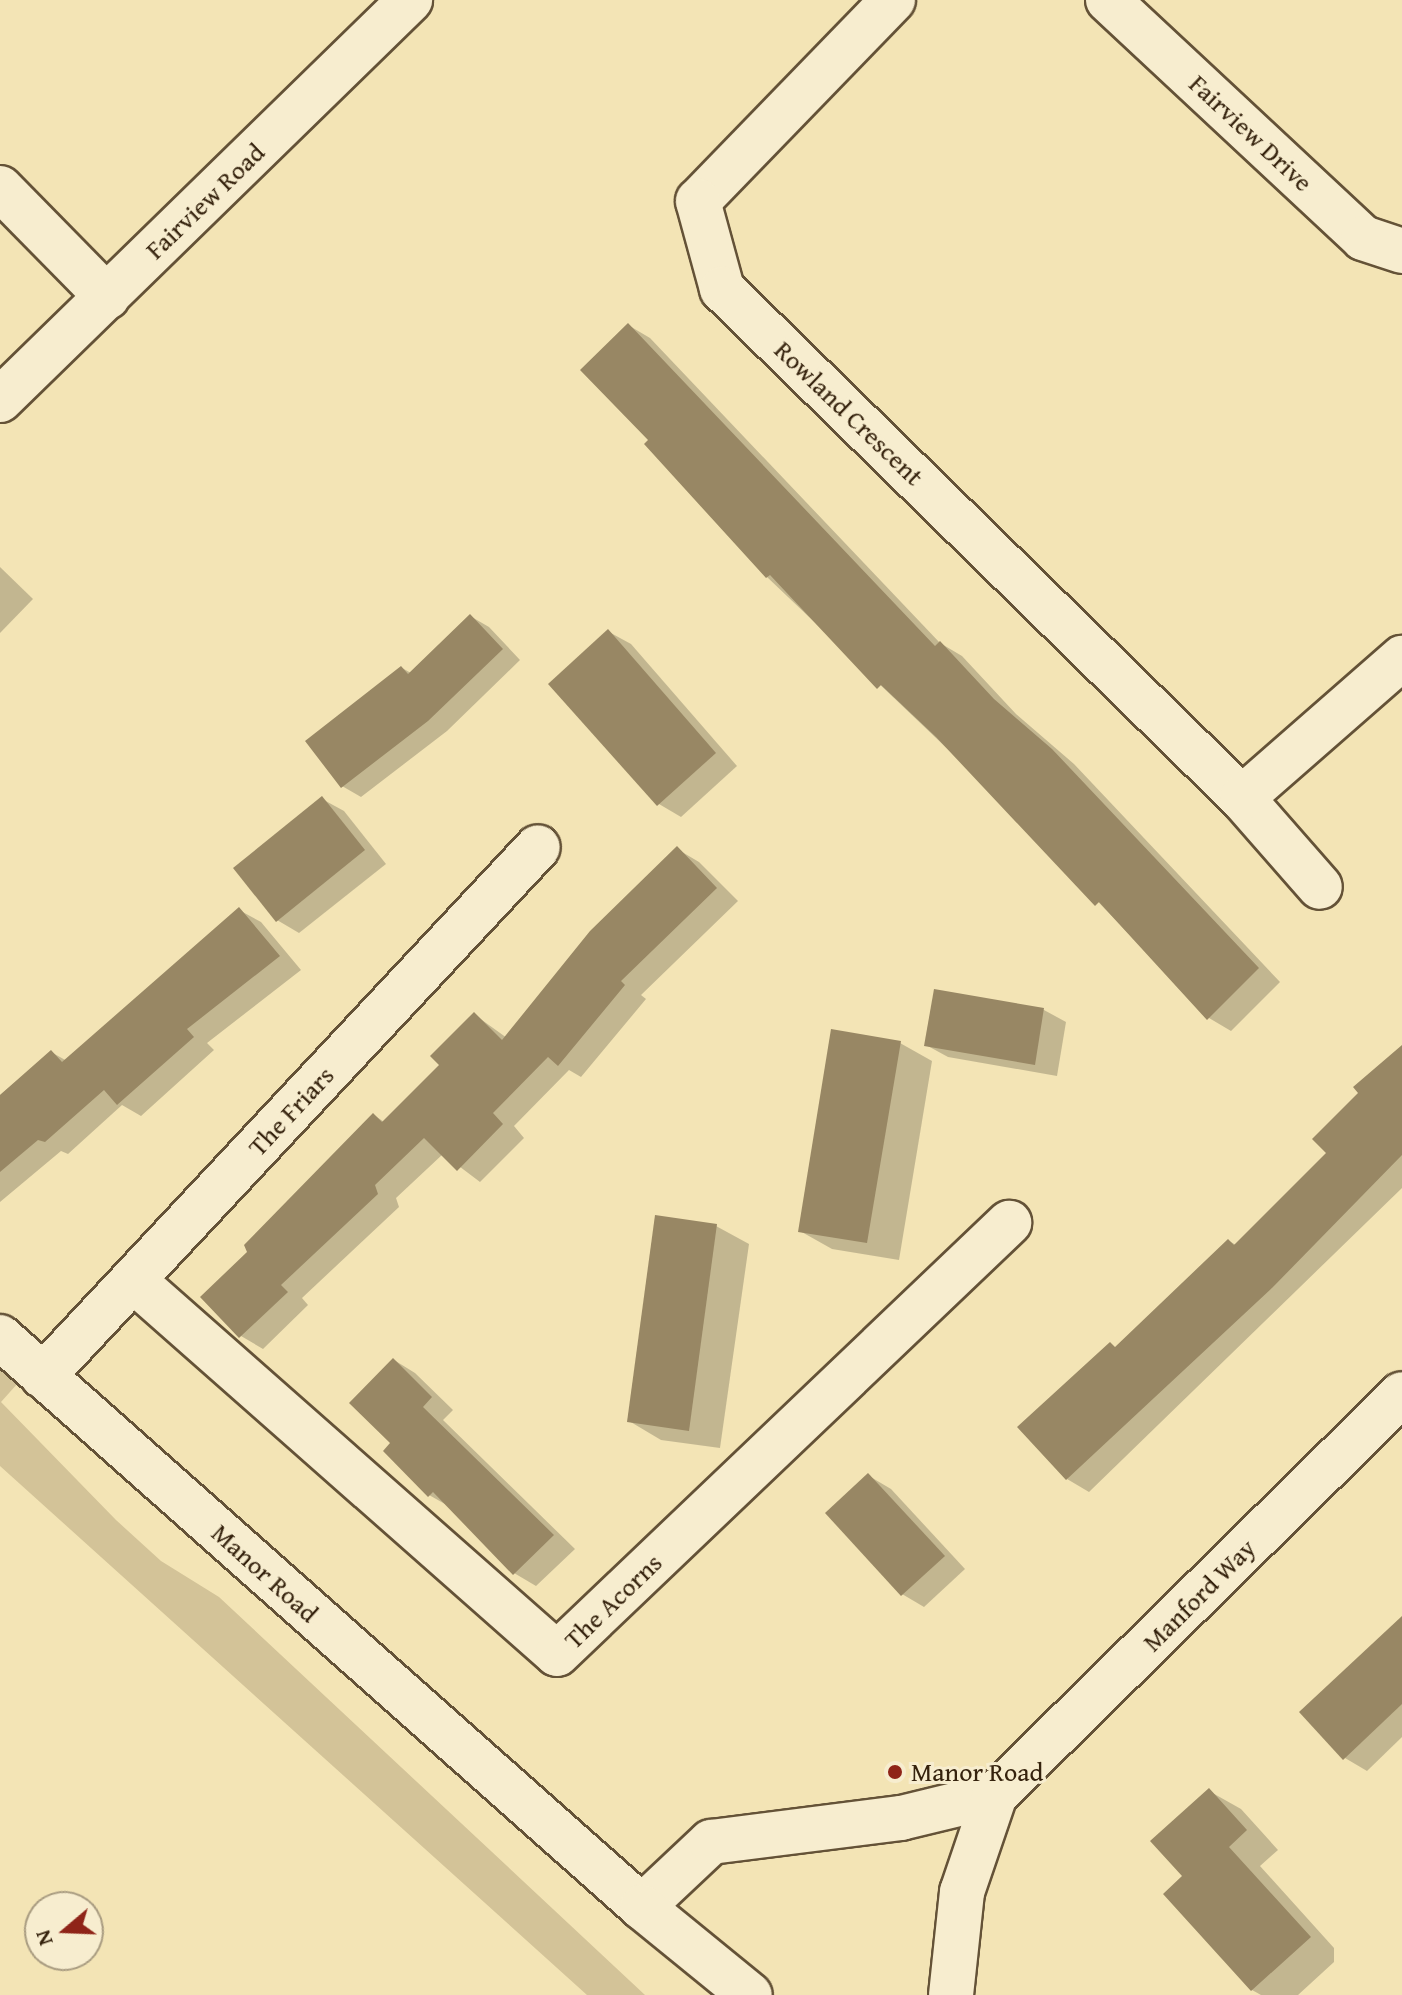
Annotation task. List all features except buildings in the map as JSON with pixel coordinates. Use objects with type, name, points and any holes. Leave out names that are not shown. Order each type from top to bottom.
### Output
[{"type":"street","name":"Fairview Road","points":[[0,400],[410,0]]},
{"type":"street","name":"Rowland Crescent","points":[[893,0],[698,201],[722,289],[1242,798],[1320,887]]},
{"type":"street","name":"Fairview Drive","points":[[1108,0],[1363,238],[1402,251]]},
{"type":"street","points":[[0,188],[107,297]]},
{"type":"street","points":[[1242,798],[1402,658]]},
{"type":"street","name":"The Friars","points":[[43,1376],[538,847]]},
{"type":"street","name":"The Acorns","points":[[133,1280],[557,1654],[1009,1223]]},
{"type":"street","name":"Manor Road","points":[[0,1337],[642,1907],[750,1995]]},
{"type":"street","name":"Manford Way","points":[[951,1995],[962,1892],[995,1795],[1402,1394]]},
{"type":"street","points":[[642,1907],[711,1842],[901,1818],[995,1795]]},
{"type":"shaded area","points":[[0,1364],[18,1383],[1,1402],[116,1520],[161,1561],[219,1597],[645,1995],[587,1995],[0,1466]]},
{"type":"place","name":"Manor Road","points":[[895,1772]]}]
